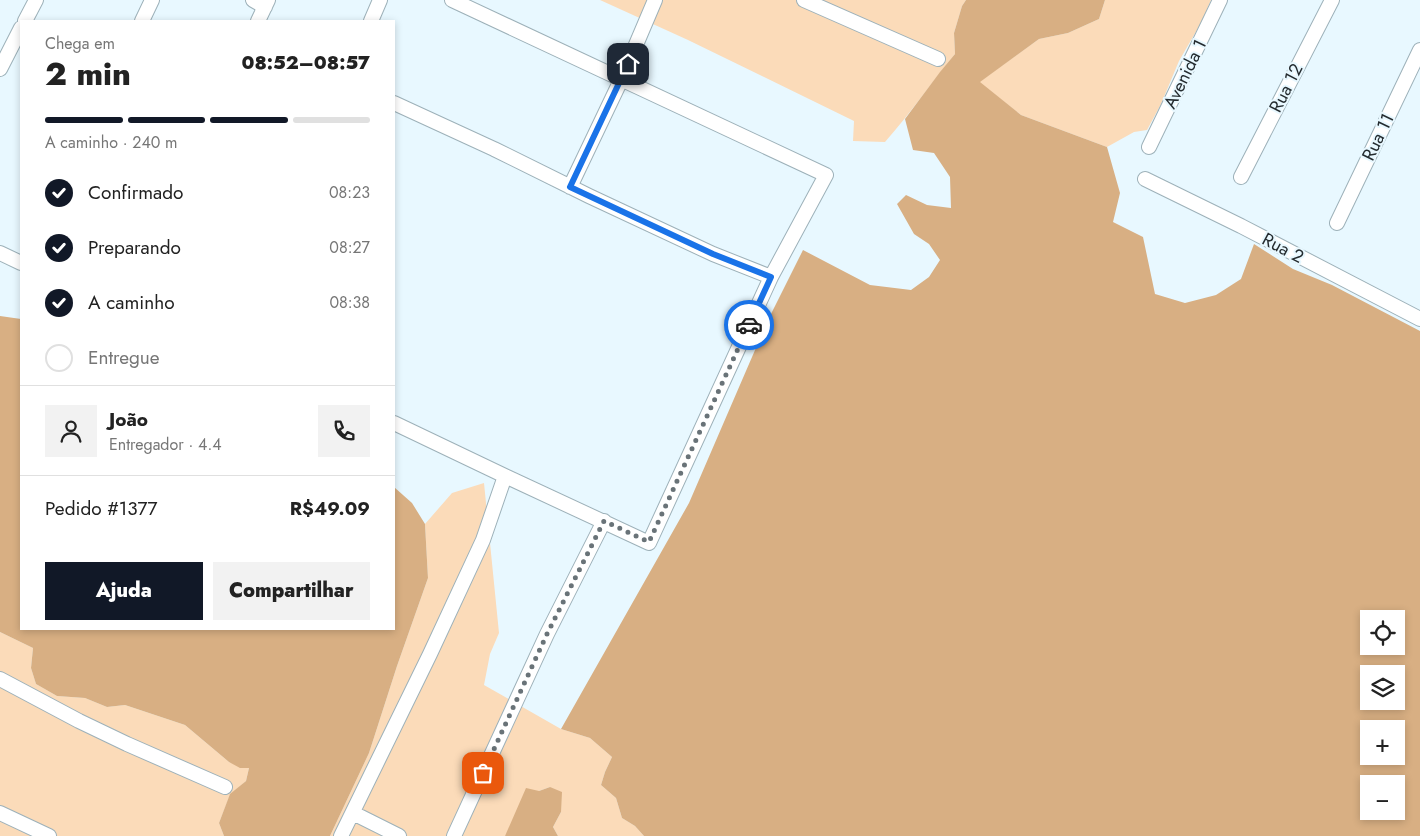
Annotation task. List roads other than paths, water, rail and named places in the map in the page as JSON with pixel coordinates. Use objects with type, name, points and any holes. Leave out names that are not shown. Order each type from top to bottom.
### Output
[{"type":"street","points":[[26,20],[36,0]]},
{"type":"street","points":[[142,20],[152,0]]},
{"type":"street","points":[[253,0],[267,3],[258,20]]},
{"type":"street","points":[[370,20],[380,0]]},
{"type":"street","points":[[395,423],[649,542],[771,277],[826,176],[452,0]]},
{"type":"street","points":[[570,187],[621,80],[655,0]]},
{"type":"street","points":[[804,0],[938,60]]},
{"type":"street","name":"Avenida 1","points":[[1149,148],[1220,0]]},
{"type":"street","name":"Rua 12","points":[[1241,177],[1332,0]]},
{"type":"street","points":[[0,69],[20,30]]},
{"type":"street","name":"Rua 11","points":[[1337,223],[1420,50]]},
{"type":"street","points":[[395,103],[713,254],[771,277]]},
{"type":"street","name":"Rua 2","points":[[1145,179],[1241,226],[1420,319]]},
{"type":"street","points":[[0,253],[20,263]]},
{"type":"street","points":[[342,836],[483,540],[505,476]]},
{"type":"street","points":[[454,836],[547,634],[604,521]]},
{"type":"street","points":[[0,679],[127,744],[225,787]]},
{"type":"street","points":[[0,813],[49,836]]},
{"type":"street","points":[[352,813],[399,836]]}]
